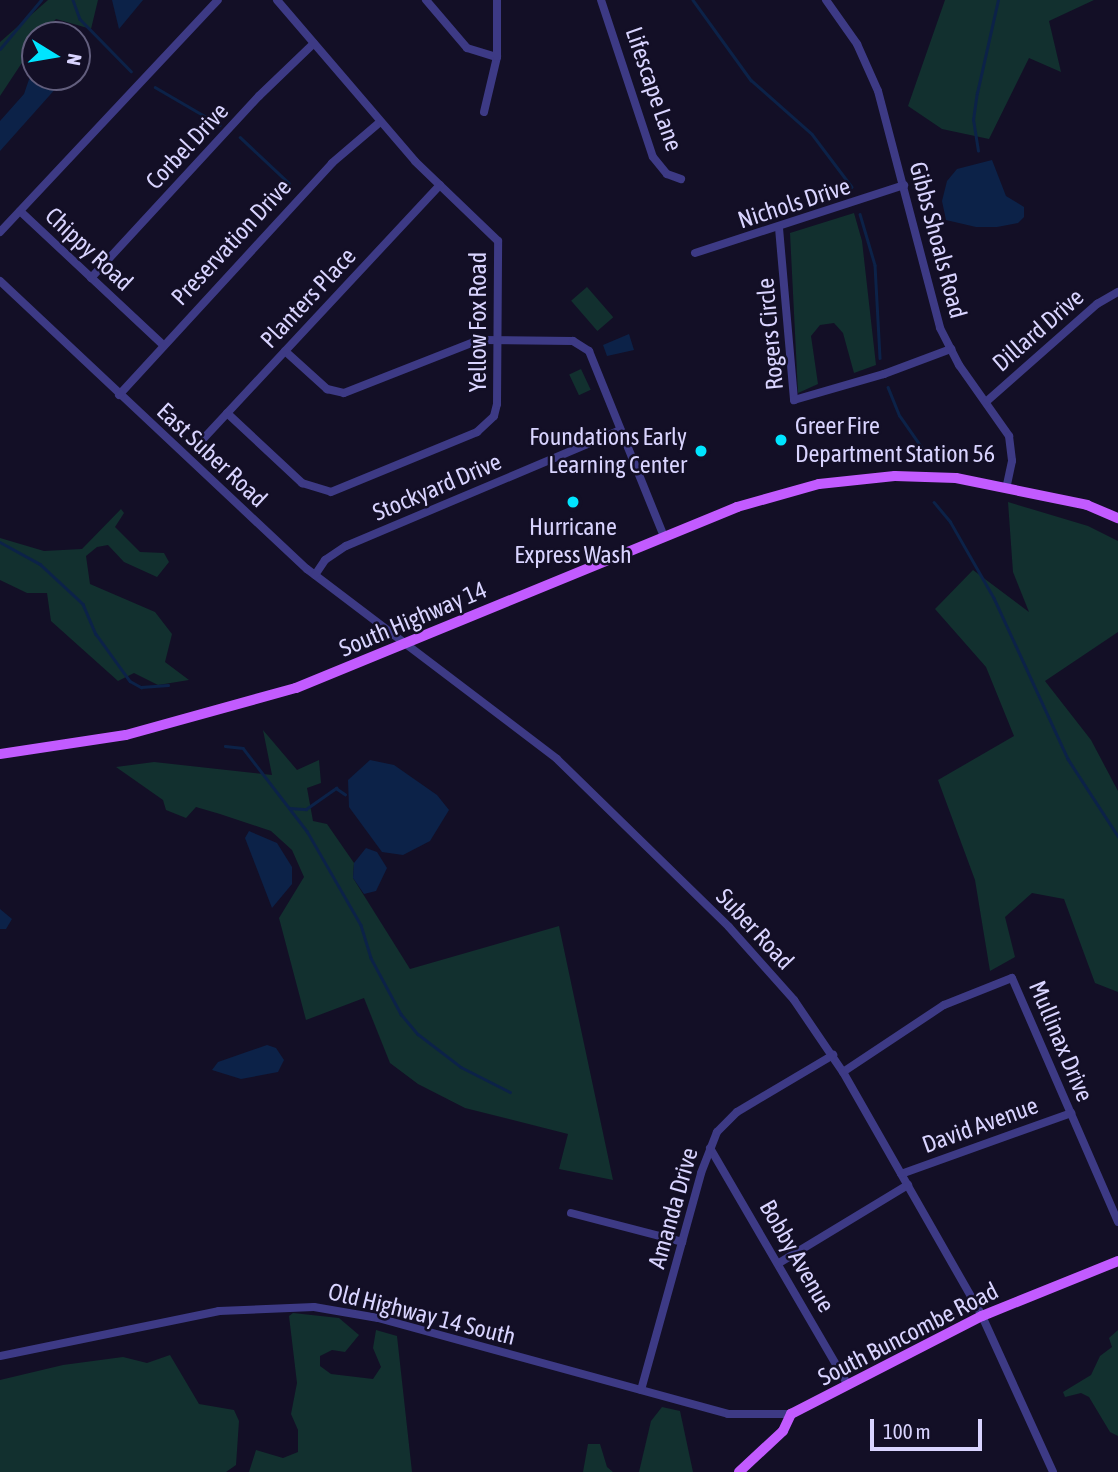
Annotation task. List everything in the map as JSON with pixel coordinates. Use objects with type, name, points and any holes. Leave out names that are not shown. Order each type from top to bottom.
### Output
[{"type":"main road","name":"South Highway 14","points":[[0,754],[181,723],[296,688],[409,644],[664,537],[764,498],[819,484],[925,476],[1007,485],[1087,505],[1118,518]]},
{"type":"main road","name":"South Buncombe Road","points":[[739,1472],[783,1431],[791,1414],[982,1316],[1118,1261]]},
{"type":"street","points":[[0,232],[218,0]]},
{"type":"street","name":"Yellow Fox Road","points":[[227,413],[302,483],[331,492],[486,426],[498,404],[498,241],[380,121],[277,0]]},
{"type":"street","points":[[426,0],[467,48],[497,57]]},
{"type":"street","points":[[484,113],[497,57],[497,0]]},
{"type":"street","name":"Lifescape Lane","points":[[601,0],[653,157],[667,174],[681,179]]},
{"type":"street","name":"Gibbs Shoals Road","points":[[826,0],[868,65],[904,186],[929,298],[951,349],[1009,436],[1012,461],[1007,485]]},
{"type":"street","name":"Corbel Drive","points":[[91,278],[259,96],[314,43]]},
{"type":"street","name":"Preservation Drive","points":[[119,395],[162,344],[331,163],[380,121]]},
{"type":"street","name":"Planters Place","points":[[204,438],[440,185]]},
{"type":"street","name":"Nichols Drive","points":[[695,253],[904,186]]},
{"type":"street","name":"Chippy Road","points":[[20,211],[162,344]]},
{"type":"street","name":"Rogers Circle","points":[[779,228],[794,400],[884,374],[951,349]]},
{"type":"street","name":"East Suber Road","points":[[0,281],[119,395],[315,575],[409,644]]},
{"type":"street","name":"Dillard Drive","points":[[987,401],[1097,304],[1118,292]]},
{"type":"street","points":[[285,351],[327,389],[344,393],[479,340],[579,344],[589,351],[664,537]]},
{"type":"street","name":"Stockyard Drive","points":[[315,575],[325,560],[346,546],[621,430]]},
{"type":"street","name":"Suber Road","points":[[409,644],[526,733],[607,805],[729,927],[806,1014],[843,1072],[982,1316],[1053,1472]]},
{"type":"street","name":"Mullinax Drive","points":[[843,1072],[944,1005],[1009,977],[1018,985],[1118,1222]]},
{"type":"street","name":"Amanda Drive","points":[[641,1390],[682,1242],[717,1132],[737,1112],[833,1055]]},
{"type":"street","name":"David Avenue","points":[[901,1174],[1071,1113]]},
{"type":"street","name":"Bobby Avenue","points":[[710,1148],[848,1385]]},
{"type":"street","name":"David Avenue","points":[[779,1263],[908,1185]]},
{"type":"street","points":[[571,1213],[682,1242]]},
{"type":"street","name":"Old Highway 14 South","points":[[0,1356],[219,1311],[295,1306],[378,1318],[728,1414],[791,1414]]},
{"type":"green space","points":[[48,0],[98,0],[91,29],[91,21],[24,21]]},
{"type":"green space","points":[[945,0],[1094,0],[1049,21],[1061,72],[1029,58],[989,139],[942,129],[908,106]]},
{"type":"green space","points":[[21,24],[21,64],[0,96],[0,42]]},
{"type":"green space","points":[[854,213],[862,241],[876,365],[854,373],[843,333],[834,323],[820,325],[811,336],[818,384],[798,393],[790,233]]},
{"type":"green space","points":[[587,287],[613,317],[597,331],[571,301]]},
{"type":"green space","points":[[581,369],[591,390],[579,395],[569,374]]},
{"type":"green space","points":[[1008,502],[1088,526],[1118,541],[1118,632],[1045,681],[1091,740],[1118,791],[1118,992],[1095,983],[1064,899],[1032,893],[1005,917],[1015,957],[990,971],[975,880],[938,780],[1014,736],[986,667],[935,609],[973,570],[1029,612],[1013,572]]},
{"type":"green space","points":[[121,509],[124,513],[115,527],[140,552],[164,553],[169,562],[157,577],[124,562],[108,545],[97,547],[86,556],[90,584],[155,612],[172,634],[165,662],[189,680],[158,685],[134,673],[118,681],[51,621],[47,593],[27,593],[0,580],[0,538],[44,551],[82,549]]},
{"type":"green space","points":[[263,730],[297,770],[319,760],[321,783],[307,788],[313,821],[327,824],[354,863],[353,878],[410,969],[559,926],[613,1180],[559,1169],[568,1134],[465,1108],[418,1084],[390,1063],[364,998],[306,1020],[279,918],[304,877],[292,850],[271,831],[220,814],[196,807],[186,818],[166,810],[163,800],[116,767],[154,762],[272,775]]},
{"type":"green space","points":[[293,1313],[339,1318],[359,1335],[345,1352],[332,1350],[320,1356],[320,1366],[331,1374],[373,1379],[381,1367],[373,1348],[376,1330],[397,1336],[412,1472],[249,1472],[256,1450],[283,1458],[298,1452],[298,1430],[291,1414],[297,1383],[289,1316]]},
{"type":"green space","points":[[1118,1330],[1118,1436],[1110,1432],[1089,1397],[1081,1393],[1065,1397],[1063,1392],[1091,1375],[1100,1356],[1112,1347],[1109,1338]]},
{"type":"green space","points":[[170,1355],[199,1404],[234,1410],[239,1421],[236,1465],[226,1472],[0,1472],[0,1380],[63,1365],[123,1357],[147,1363]]},
{"type":"green space","points":[[662,1407],[680,1411],[693,1472],[639,1472],[651,1421]]},
{"type":"green space","points":[[588,1444],[600,1444],[607,1467],[613,1472],[583,1472]]},
{"type":"water","points":[[112,0],[143,0],[119,29]]},
{"type":"water","points":[[25,91],[54,91],[0,151],[0,121]]},
{"type":"water","points":[[992,160],[1006,196],[1024,207],[1024,217],[1018,223],[997,227],[976,227],[946,220],[942,201],[947,181],[957,169]]},
{"type":"water","points":[[629,334],[634,350],[607,356],[603,345]]},
{"type":"water","points":[[370,760],[394,765],[437,795],[449,810],[430,841],[403,855],[382,852],[349,807],[348,780]]},
{"type":"water","points":[[249,831],[277,843],[292,867],[292,884],[272,908],[245,838]]},
{"type":"water","points":[[366,848],[377,852],[387,868],[376,891],[364,894],[353,878],[354,863]]},
{"type":"water","points":[[0,909],[12,919],[6,929],[0,929]]},
{"type":"water","points":[[267,1045],[276,1048],[284,1060],[278,1072],[241,1079],[212,1070],[218,1062]]},
{"type":"waterway","points":[[0,49],[41,0]]},
{"type":"waterway","points":[[73,0],[80,19],[131,71]]},
{"type":"waterway","points":[[693,0],[751,80],[812,134],[852,187]]},
{"type":"waterway","points":[[978,151],[973,120],[998,0]]},
{"type":"waterway","points":[[155,87],[220,125]]},
{"type":"waterway","points":[[240,137],[289,183]]},
{"type":"waterway","points":[[860,214],[875,265],[880,358]]},
{"type":"waterway","points":[[888,387],[900,416],[925,452]]},
{"type":"waterway","points":[[934,502],[950,521],[994,598],[1068,759],[1118,836]]},
{"type":"waterway","points":[[0,542],[40,564],[83,604],[96,634],[130,681],[141,687],[168,685]]},
{"type":"waterway","points":[[225,746],[243,748],[307,831],[361,925],[371,958],[401,1014],[418,1034],[461,1067],[510,1092]]},
{"type":"waterway","points":[[290,808],[306,809],[336,788],[345,794]]},
{"type":"place","name":"Greer Fire Department Station 56","points":[[781,440]]},
{"type":"place","name":"Foundations Early Learning Center","points":[[701,451]]},
{"type":"place","name":"Hurricane Express Wash","points":[[573,502]]}]
